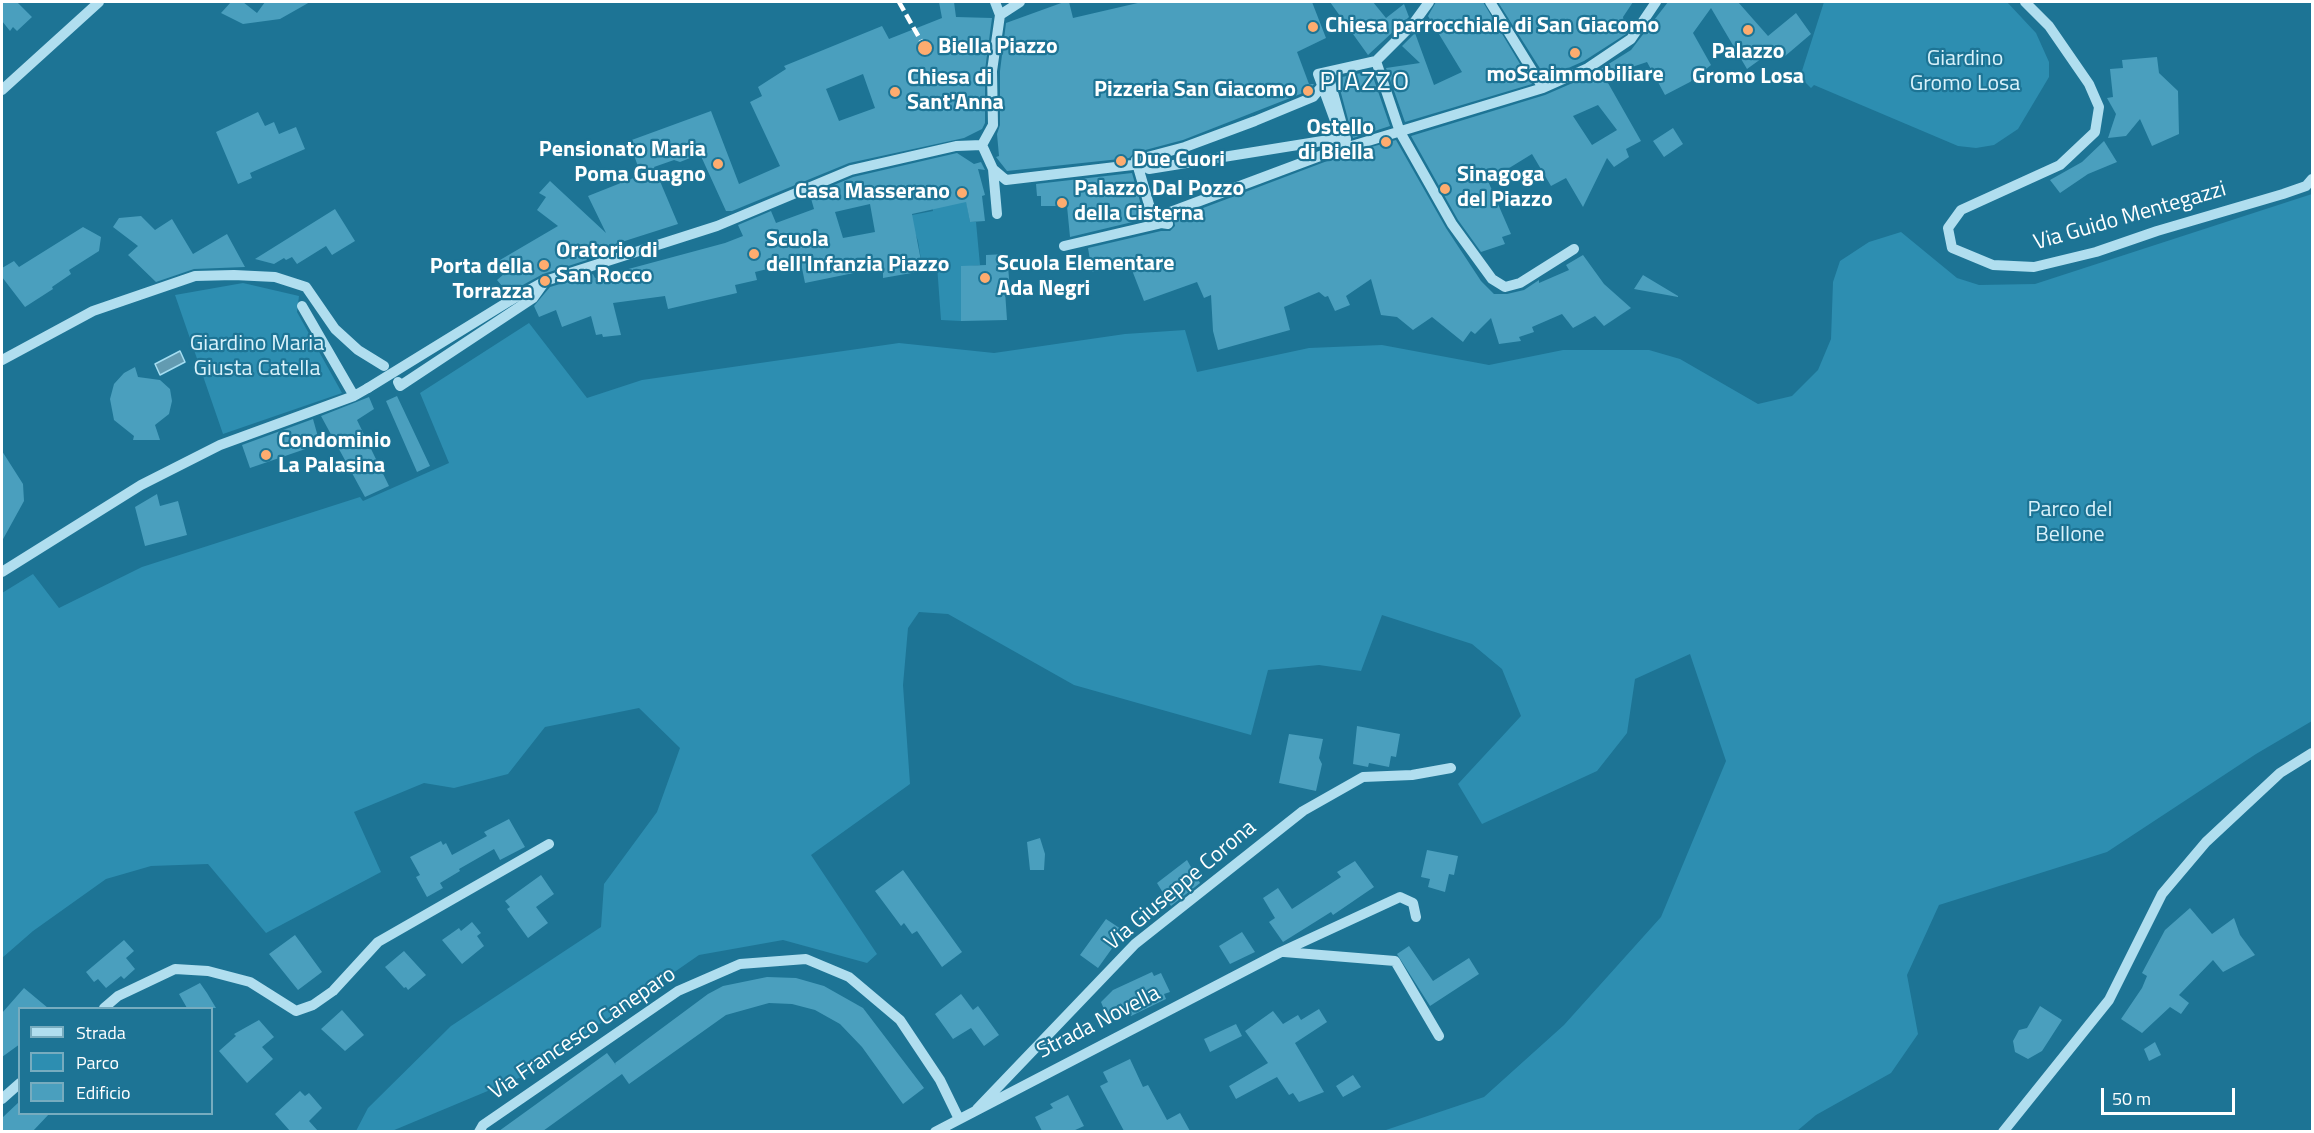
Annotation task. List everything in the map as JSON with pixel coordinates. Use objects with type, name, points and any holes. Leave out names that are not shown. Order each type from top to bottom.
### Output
[{"type":"street","points":[[2,90],[99,2]]},
{"type":"street","points":[[982,145],[993,125],[992,71],[1000,15],[996,2]]},
{"type":"street","points":[[1000,15],[1020,2]]},
{"type":"street","points":[[1322,87],[1318,74],[1376,61],[1413,24],[1429,2]]},
{"type":"street","points":[[1490,2],[1543,88]]},
{"type":"street","points":[[993,169],[1006,180],[1342,142],[1400,132],[1543,88],[1588,68],[1631,39],[1656,2]]},
{"type":"street","name":"Via Guido Mentegazzi","points":[[2025,2],[2049,26],[2089,84],[2098,108],[2095,132],[2060,165],[1961,210],[1947,228],[1952,248],[1993,265],[2034,267],[2096,252],[2157,231],[2283,194],[2306,186],[2313,179]]},
{"type":"street","points":[[1376,61],[1400,132],[1452,224],[1492,279],[1505,287],[1520,283],[1574,249]]},
{"type":"street","points":[[1064,246],[1158,224],[1168,224],[1165,213],[1342,142],[1346,139],[1329,78],[1313,97],[1185,147],[1136,160],[1143,166],[1154,222],[1158,224]]},
{"type":"street","points":[[982,145],[993,169],[997,214]]},
{"type":"street","points":[[2,572],[141,485],[220,445],[354,396],[369,388],[545,281],[717,226],[851,170],[956,146],[982,145]]},
{"type":"street","points":[[2,360],[93,311],[195,276],[234,274],[275,277],[306,287],[335,329],[358,350],[384,366]]},
{"type":"street","points":[[398,382],[400,386],[533,298],[545,281]]},
{"type":"street","points":[[302,306],[354,396]]},
{"type":"street","points":[[2002,1131],[2109,1000],[2162,894],[2206,842],[2272,780],[2313,753]]},
{"type":"street","name":"Via Giuseppe Corona","points":[[977,1109],[1135,944],[1303,811],[1363,777],[1412,775],[1451,768]]},
{"type":"street","points":[[105,1007],[118,996],[175,969],[207,971],[250,982],[296,1011],[313,1005],[333,991],[378,942],[549,844]]},
{"type":"street","name":"Strada Novella","points":[[935,1131],[1281,952],[1400,897],[1413,903],[1416,917]]},
{"type":"street","points":[[1281,952],[1395,961],[1439,1036]]},
{"type":"street","name":"Via Francesco Caneparo","points":[[479,1131],[483,1125],[678,991],[740,964],[806,959],[849,977],[900,1020],[940,1080],[959,1119]]},
{"type":"street","points":[[2,1099],[18,1085]]},
{"type":"green space","name":"Giardino Gromo Losa","points":[[1824,2],[2007,2],[2036,33],[2049,62],[2049,77],[2018,129],[1994,145],[1976,148],[1958,146],[1814,85],[1811,88],[1800,77]]},
{"type":"green space","name":"Parco del Bellone","points":[[2312,194],[2312,721],[2256,754],[2107,852],[1939,905],[1907,975],[1918,1034],[1891,1073],[1816,1115],[1797,1131],[1383,1131],[1484,1097],[1564,1025],[1661,917],[1726,761],[1690,654],[1635,679],[1627,733],[1597,771],[1482,824],[1458,784],[1521,716],[1502,669],[1472,644],[1382,615],[1361,671],[1319,665],[1268,670],[1251,735],[1074,685],[948,614],[919,612],[908,628],[903,685],[910,784],[811,855],[877,954],[867,963],[783,940],[699,955],[526,1075],[392,1131],[356,1131],[368,1108],[451,1026],[601,927],[604,884],[657,812],[680,748],[639,708],[545,727],[508,774],[454,788],[424,783],[354,812],[381,872],[266,933],[208,864],[151,866],[106,879],[33,931],[2,958],[2,593],[33,574],[59,608],[142,567],[360,497],[363,501],[449,463],[420,393],[529,323],[587,398],[642,380],[899,343],[994,353],[1125,334],[1185,330],[1197,372],[1309,348],[1382,345],[1489,365],[1563,350],[1649,350],[1680,359],[1758,404],[1792,396],[1818,370],[1831,339],[1833,282],[1840,261],[1869,242],[1901,232],[1957,278],[1979,285],[2035,284]]},
{"type":"green space","points":[[966,200],[970,222],[976,222],[980,265],[961,267],[961,321],[941,320],[937,265],[922,266],[918,241],[911,222],[912,215],[933,211],[932,206]]},
{"type":"green space","name":"Giardino Maria Giusta Catella","points":[[243,283],[299,296],[297,312],[342,393],[223,434],[175,295]]},
{"type":"shaded area","points":[[180,351],[185,362],[160,375],[155,364]]},
{"type":"building","points":[[2,2],[17,2],[32,17],[17,31],[13,27],[10,31],[2,21]]},
{"type":"building","points":[[231,2],[243,2],[257,13],[265,2],[310,2],[280,19],[243,24],[221,13]]},
{"type":"building","points":[[939,2],[954,2],[956,17],[992,18],[985,70],[985,123],[982,129],[964,138],[849,163],[732,211],[726,211],[700,154],[680,162],[674,160],[654,167],[678,224],[584,254],[587,260],[543,274],[508,293],[497,280],[504,274],[500,260],[558,226],[537,210],[546,197],[539,193],[550,181],[606,233],[588,196],[641,175],[629,141],[711,111],[739,184],[780,166],[750,102],[762,96],[758,87],[786,69],[784,66],[882,26],[889,39],[942,18]],"holes":[[[863,74],[875,108],[839,121],[826,89]]]},
{"type":"building","points":[[1069,2],[1073,18],[1142,2],[1312,2],[1326,38],[1297,52],[1309,84],[1314,84],[1308,91],[1183,140],[1134,153],[1129,158],[1007,171],[996,157],[999,156],[997,134],[1000,125],[1000,71],[1006,23]]},
{"type":"building","points":[[1330,2],[1373,2],[1386,18],[1404,4],[1409,17],[1368,55]]},
{"type":"building","points":[[1436,2],[1483,2],[1532,84],[1405,122],[1386,68],[1420,63],[1402,46],[1415,33],[1434,85],[1462,72],[1428,16]]},
{"type":"building","points":[[1498,2],[1633,2],[1623,17],[1626,34],[1584,61],[1546,78]]},
{"type":"building","points":[[1668,2],[1738,2],[1768,36],[1796,13],[1811,34],[1784,57],[1776,48],[1747,69],[1711,8],[1693,33],[1711,65],[1690,82],[1665,95],[1647,62],[1632,67],[1608,83],[1641,141],[1626,149],[1629,157],[1614,167],[1607,158],[1583,207],[1566,178],[1551,186],[1532,154],[1488,181],[1511,234],[1502,237],[1505,244],[1481,252],[1458,220],[1411,136],[1545,95],[1591,75],[1631,50]],"holes":[[[1598,105],[1617,130],[1592,145],[1573,116]]]},
{"type":"building","points":[[2157,57],[2159,73],[2178,91],[2179,134],[2152,146],[2140,119],[2126,136],[2108,138],[2116,114],[2107,98],[2113,97],[2110,69],[2123,68],[2122,60]]},
{"type":"building","points":[[1371,71],[1390,126],[1353,138],[1337,78]]},
{"type":"building","points":[[258,112],[265,126],[274,122],[279,134],[296,127],[305,149],[250,173],[252,178],[238,184],[216,132]]},
{"type":"building","points":[[1673,128],[1683,144],[1664,157],[1653,141]]},
{"type":"building","points":[[1396,140],[1446,228],[1481,281],[1494,294],[1524,290],[1539,280],[1539,283],[1569,270],[1566,265],[1583,255],[1604,284],[1631,308],[1604,326],[1595,316],[1573,328],[1562,314],[1532,327],[1534,332],[1519,337],[1521,341],[1499,344],[1491,318],[1475,334],[1471,331],[1463,342],[1432,317],[1413,330],[1397,317],[1381,315],[1371,279],[1346,296],[1350,305],[1335,311],[1328,296],[1325,297],[1319,292],[1284,307],[1290,330],[1218,350],[1213,331],[1211,295],[1204,298],[1197,282],[1144,301],[1130,265],[1119,268],[1118,265],[1092,272],[1088,248],[1161,231],[1170,231],[1175,226],[1174,219],[1343,155]]},
{"type":"building","points":[[2104,141],[2117,162],[2088,174],[2060,193],[2050,180],[2082,162]]},
{"type":"building","points":[[957,153],[974,164],[981,162],[985,170],[978,169],[985,195],[982,196],[985,221],[970,222],[966,202],[912,214],[923,271],[883,278],[883,271],[878,271],[878,268],[805,283],[802,268],[785,272],[784,265],[755,272],[757,280],[735,285],[737,293],[668,309],[665,296],[613,303],[621,335],[603,337],[602,334],[596,335],[591,316],[562,327],[556,310],[539,317],[534,306],[550,287],[593,274],[595,278],[725,243],[743,236],[738,225],[771,211],[776,223],[814,209],[810,195],[853,177]],"holes":[[[870,204],[875,232],[843,238],[835,212]]]},
{"type":"building","name":"Palazzo Dal Pozzo della Cisterna","points":[[1132,173],[1145,219],[1070,237],[1067,206],[1041,206],[1041,196],[1037,196],[1036,184]]},
{"type":"building","points":[[335,209],[355,241],[332,255],[326,246],[297,264],[292,257],[286,260],[284,258],[274,264],[255,259]]},
{"type":"building","points":[[141,216],[155,230],[172,219],[193,254],[227,234],[245,267],[194,269],[156,282],[128,255],[138,246],[113,227],[119,218]]},
{"type":"building","points":[[83,227],[101,237],[99,251],[69,270],[71,274],[25,307],[2,277],[2,268],[14,261],[19,267]]},
{"type":"building","name":"Scuola Elementare Ada Negri","points":[[1007,254],[1010,290],[1005,291],[1007,320],[961,321],[961,266],[986,265],[986,255]]},
{"type":"building","points":[[1643,275],[1678,296],[1678,297],[1634,289]]},
{"type":"building","points":[[135,367],[138,377],[160,380],[170,389],[172,401],[169,414],[155,425],[160,440],[133,440],[134,436],[114,420],[110,399],[114,384],[124,373]]},
{"type":"building","points":[[397,396],[430,466],[417,472],[386,401]]},
{"type":"building","points":[[369,397],[374,409],[357,420],[389,486],[365,497],[321,416]]},
{"type":"building","points":[[313,419],[320,444],[250,468],[242,445]]},
{"type":"building","points":[[2,451],[23,484],[24,501],[2,541]]},
{"type":"building","points":[[157,494],[160,506],[178,501],[187,535],[145,546],[135,507]]},
{"type":"building","points":[[1357,726],[1400,734],[1396,757],[1391,756],[1389,767],[1369,763],[1368,767],[1353,764]]},
{"type":"building","points":[[1289,734],[1323,739],[1319,758],[1322,764],[1316,791],[1279,783]]},
{"type":"building","points":[[509,819],[525,847],[500,860],[494,849],[459,869],[460,871],[440,883],[443,888],[427,897],[416,877],[420,875],[410,857],[441,841],[443,845],[446,843],[452,855],[487,836],[484,832]]},
{"type":"building","points":[[1040,838],[1045,854],[1044,870],[1030,870],[1027,842]]},
{"type":"building","points":[[1427,850],[1458,856],[1454,875],[1449,874],[1445,892],[1428,887],[1430,879],[1421,877]]},
{"type":"building","points":[[1187,860],[1200,883],[1171,906],[1157,883]]},
{"type":"building","points":[[1355,861],[1374,887],[1333,915],[1331,912],[1283,942],[1269,922],[1275,918],[1263,898],[1278,888],[1292,909],[1341,877],[1337,872]]},
{"type":"building","points":[[903,870],[962,952],[942,967],[917,931],[912,934],[904,923],[901,926],[875,891]]},
{"type":"building","points":[[541,875],[554,894],[536,907],[548,923],[528,938],[507,909],[510,907],[505,901]]},
{"type":"building","points":[[2190,908],[2212,934],[2234,918],[2240,935],[2255,955],[2223,972],[2213,960],[2179,995],[2189,1003],[2181,1014],[2170,1007],[2142,1033],[2121,1019],[2142,988],[2147,976],[2142,973],[2165,930]]},
{"type":"building","points":[[1106,919],[1121,929],[1110,944],[1113,947],[1098,968],[1080,955]]},
{"type":"building","points":[[472,922],[481,933],[477,936],[484,946],[462,964],[442,940],[459,928],[461,931]]},
{"type":"building","points":[[1242,932],[1255,952],[1230,964],[1219,946]]},
{"type":"building","points":[[295,935],[322,972],[298,990],[269,954]]},
{"type":"building","points":[[124,940],[134,951],[126,958],[135,969],[124,979],[121,976],[106,988],[98,979],[94,982],[86,972]]},
{"type":"building","points":[[1409,946],[1433,981],[1469,958],[1479,974],[1430,1006],[1397,954]]},
{"type":"building","points":[[404,951],[426,975],[408,990],[385,967]]},
{"type":"building","points":[[1152,972],[1154,976],[1161,973],[1170,992],[1164,994],[1166,999],[1131,1016],[1127,1008],[1123,1011],[1121,1007],[1106,1014],[1101,1002],[1113,990]]},
{"type":"building","points":[[767,977],[796,978],[824,986],[863,1008],[924,1088],[903,1104],[862,1047],[840,1024],[815,1010],[792,1004],[769,1003],[726,1015],[629,1084],[622,1074],[543,1131],[499,1131],[607,1053],[616,1065],[615,1063],[708,994],[723,986]]},
{"type":"building","points":[[200,983],[216,1008],[186,1007],[179,994]]},
{"type":"building","points":[[24,988],[47,1007],[18,1007],[18,1045],[2,1057],[2,1013]]},
{"type":"building","points":[[961,994],[973,1010],[978,1006],[999,1035],[984,1046],[971,1028],[953,1039],[935,1014]]},
{"type":"building","points":[[2040,1006],[2062,1020],[2042,1051],[2028,1059],[2015,1052],[2013,1041],[2019,1030],[2027,1028]]},
{"type":"building","points":[[1319,1009],[1327,1022],[1295,1043],[1324,1092],[1299,1102],[1293,1093],[1289,1095],[1277,1077],[1236,1099],[1229,1086],[1268,1063],[1245,1031],[1273,1011],[1283,1024],[1298,1015],[1301,1020]]},
{"type":"building","points":[[342,1010],[364,1035],[345,1051],[321,1029]]},
{"type":"building","points":[[259,1020],[274,1037],[262,1047],[273,1059],[247,1083],[219,1051],[236,1036],[234,1034]]},
{"type":"building","points":[[1236,1024],[1242,1036],[1210,1052],[1204,1039]]},
{"type":"building","points":[[2155,1042],[2161,1055],[2149,1061],[2144,1049]]},
{"type":"building","points":[[1130,1059],[1143,1087],[1148,1085],[1167,1120],[1180,1113],[1190,1131],[1124,1131],[1100,1086],[1108,1082],[1103,1072]]},
{"type":"building","points":[[1353,1075],[1361,1087],[1343,1097],[1336,1086]]},
{"type":"building","points":[[300,1091],[305,1096],[309,1093],[322,1108],[309,1121],[318,1131],[290,1131],[275,1114]]},
{"type":"building","points":[[1068,1095],[1084,1126],[1073,1131],[1042,1131],[1035,1117],[1053,1108],[1050,1104]]},
{"type":"building","points":[[18,1103],[18,1115],[48,1115],[33,1131],[2,1131],[2,1118]]},
{"type":"railway","points":[[899,2],[925,48]]},
{"type":"place","name":"Chiesa parrocchiale di San Giacomo","points":[[1313,27]]},
{"type":"place","name":"Palazzo Gromo Losa","points":[[1748,30]]},
{"type":"place","name":"Biella Piazzo","points":[[925,48]]},
{"type":"place","name":"moScaimmobiliare","points":[[1575,53]]},
{"type":"place","name":"Pizzeria San Giacomo","points":[[1308,91]]},
{"type":"place","name":"Chiesa di Sant'Anna","points":[[895,92]]},
{"type":"place","name":"Ostello di Biella","points":[[1386,142]]},
{"type":"place","name":"Due Cuori","points":[[1121,161]]},
{"type":"place","name":"Pensionato Maria Poma Guagno","points":[[718,164]]},
{"type":"place","name":"Sinagoga del Piazzo","points":[[1445,189]]},
{"type":"place","name":"Casa Masserano","points":[[962,193]]},
{"type":"place","name":"Palazzo Dal Pozzo della Cisterna","points":[[1062,203]]},
{"type":"place","name":"Scuola dell'Infanzia Piazzo","points":[[754,254]]},
{"type":"place","name":"Oratorio di San Rocco","points":[[544,265]]},
{"type":"place","name":"Scuola Elementare Ada Negri","points":[[985,278]]},
{"type":"place","name":"Porta della Torrazza","points":[[545,281]]},
{"type":"place","name":"Condominio La Palasina","points":[[266,455]]},
{"type":"district","name":"PIAZZO","points":[[1365,84]]}]
